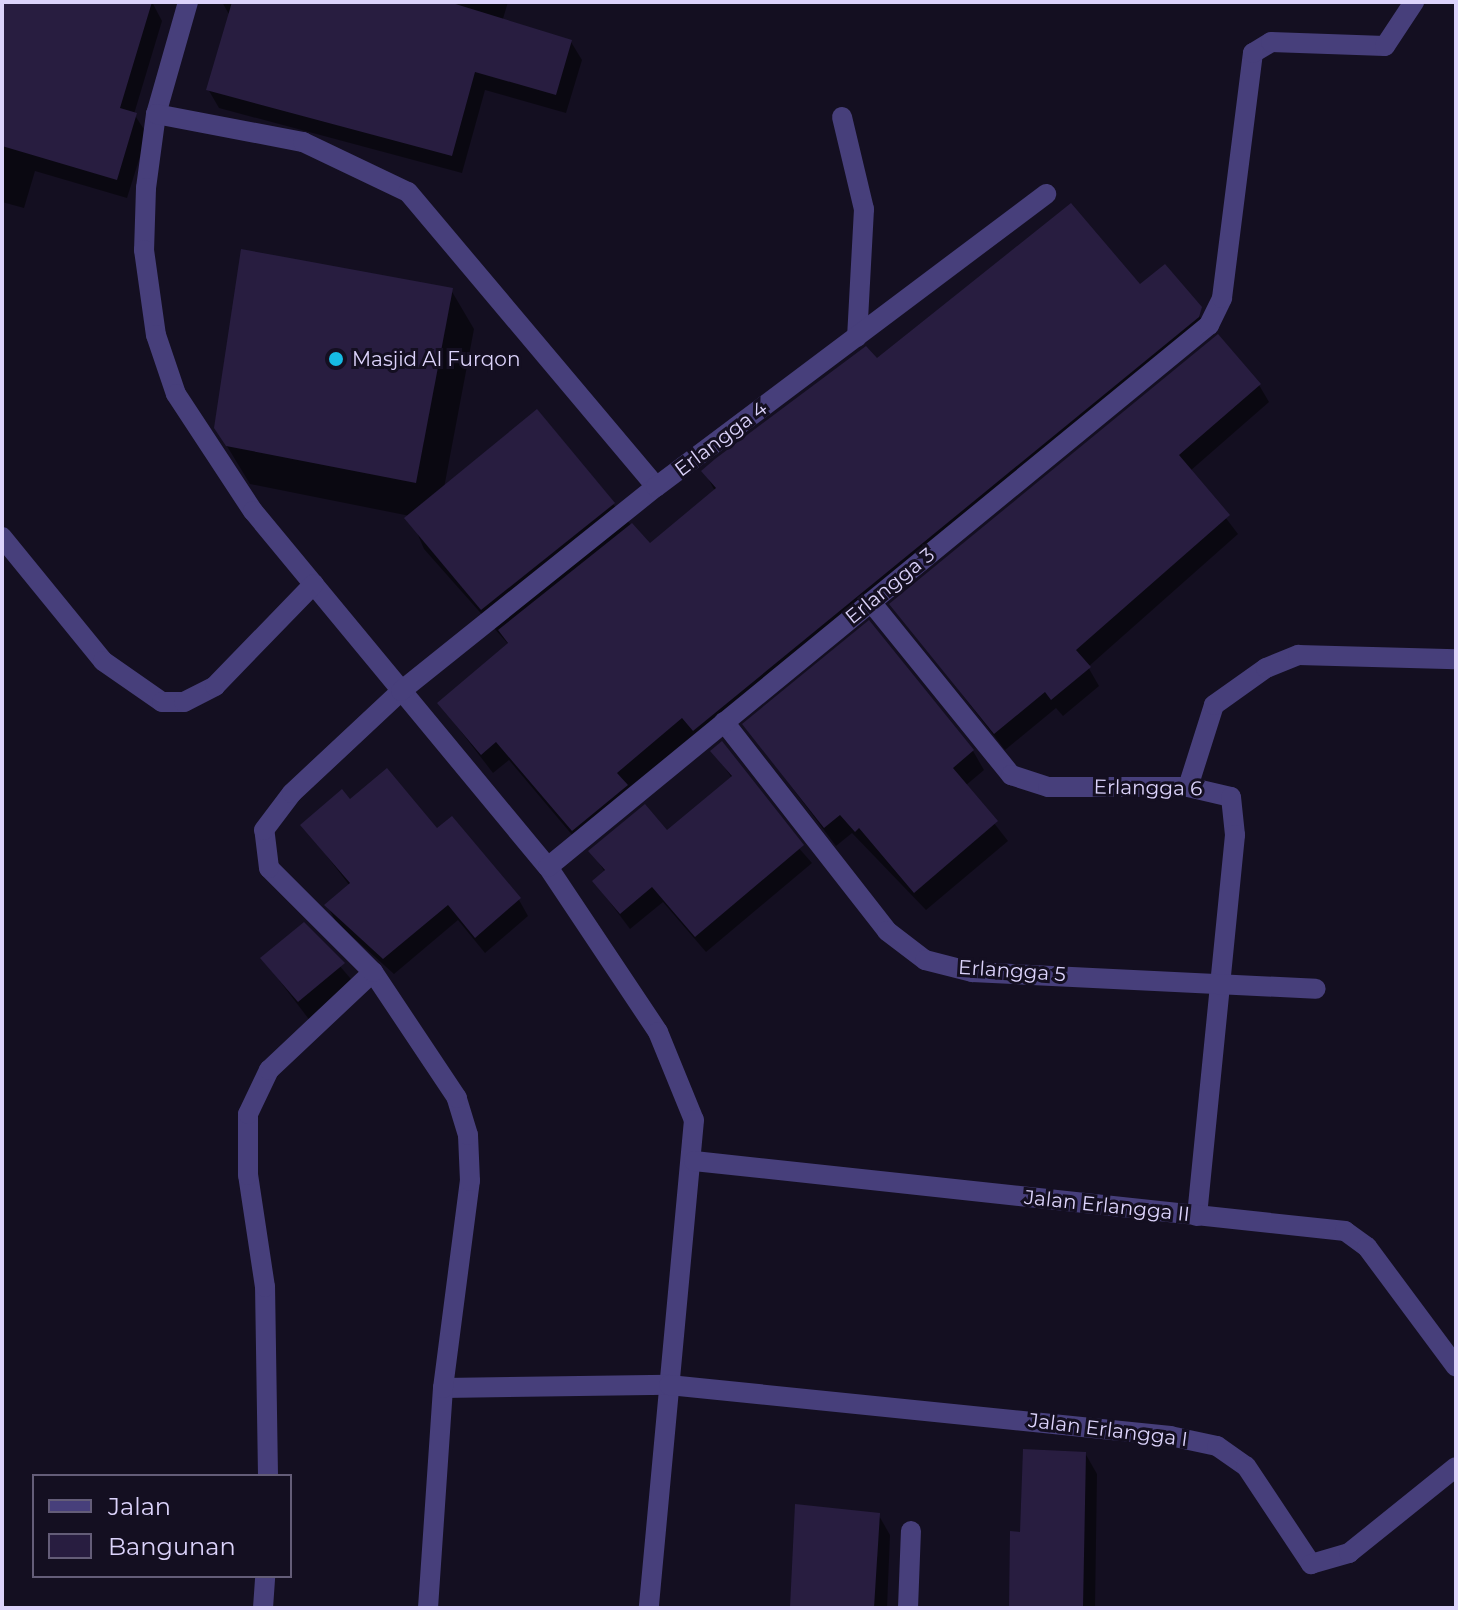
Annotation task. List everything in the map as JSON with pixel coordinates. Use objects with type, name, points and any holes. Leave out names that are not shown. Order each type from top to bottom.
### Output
[{"type":"street","points":[[188,2],[156,114],[144,250],[161,350],[212,457],[548,867],[658,1032],[694,1120],[694,1161],[676,1268],[649,1608]]},
{"type":"street","name":"Erlangga 3","points":[[548,867],[1209,325],[1222,298],[1253,53],[1271,42],[1385,46],[1414,2]]},
{"type":"street","points":[[156,114],[303,142],[408,192],[656,487]]},
{"type":"street","points":[[842,117],[864,209],[857,337]]},
{"type":"street","name":"Erlangga 4","points":[[428,1608],[443,1388],[470,1181],[468,1135],[457,1098],[373,972],[269,868],[264,830],[292,793],[401,691],[656,487],[1046,194]]},
{"type":"street","points":[[2,537],[103,661],[162,702],[184,702],[215,686],[314,584]]},
{"type":"street","name":"Erlangga 6","points":[[871,602],[1011,775],[1048,787],[1188,787],[1218,790],[1236,808],[1197,1216]]},
{"type":"street","points":[[1188,787],[1214,705],[1266,668],[1298,655],[1456,659]]},
{"type":"street","name":"Erlangga 5","points":[[724,722],[887,931],[925,960],[972,972],[1218,981],[1316,989]]},
{"type":"street","points":[[268,1474],[265,1287],[248,1175],[248,1114],[269,1070],[373,972]]},
{"type":"street","name":"Jalan Erlangga II","points":[[694,1161],[1345,1231],[1367,1247],[1456,1367]]},
{"type":"street","points":[[443,1388],[669,1385]]},
{"type":"street","name":"Jalan Erlangga I","points":[[669,1385],[1133,1430],[1217,1446],[1246,1466],[1311,1564],[1349,1553],[1456,1467]]},
{"type":"street","points":[[908,1608],[911,1531]]},
{"type":"street","points":[[263,1608],[265,1578]]},
{"type":"building","points":[[2,2],[152,2],[120,108],[137,113],[117,180],[2,146]]},
{"type":"building","points":[[232,2],[449,2],[572,40],[556,95],[475,72],[452,156],[206,90]]},
{"type":"building","points":[[1071,203],[1140,284],[1165,264],[1202,307],[1199,317],[693,731],[682,718],[617,773],[628,785],[572,831],[496,742],[481,755],[437,703],[508,643],[498,630],[632,523],[650,543],[716,488],[701,471],[715,459],[866,346],[877,358]]},
{"type":"building","points":[[241,249],[453,288],[416,483],[226,446],[214,428]]},
{"type":"building","points":[[1218,334],[1261,384],[1179,455],[1230,515],[1076,650],[1091,667],[1051,700],[1045,692],[994,734],[889,604]]},
{"type":"building","points":[[537,409],[615,503],[481,610],[404,518]]},
{"type":"building","points":[[869,620],[974,750],[953,768],[998,821],[914,893],[859,828],[855,832],[840,815],[824,828],[742,724]]},
{"type":"building","points":[[722,741],[804,845],[695,937],[652,887],[620,914],[592,881],[605,870],[588,851],[645,804],[667,830],[732,776],[710,751]]},
{"type":"building","points":[[387,768],[437,828],[452,816],[521,898],[475,938],[448,905],[383,959],[324,905],[350,883],[300,825],[342,789],[350,799]]},
{"type":"building","points":[[304,922],[345,963],[298,1002],[260,958]]},
{"type":"building","points":[[1023,1449],[1086,1452],[1083,1608],[1009,1608],[1010,1531],[1020,1532]]},
{"type":"building","points":[[795,1504],[880,1513],[874,1608],[790,1608]]},
{"type":"place","name":"Masjid Al Furqon","points":[[336,359]]}]
